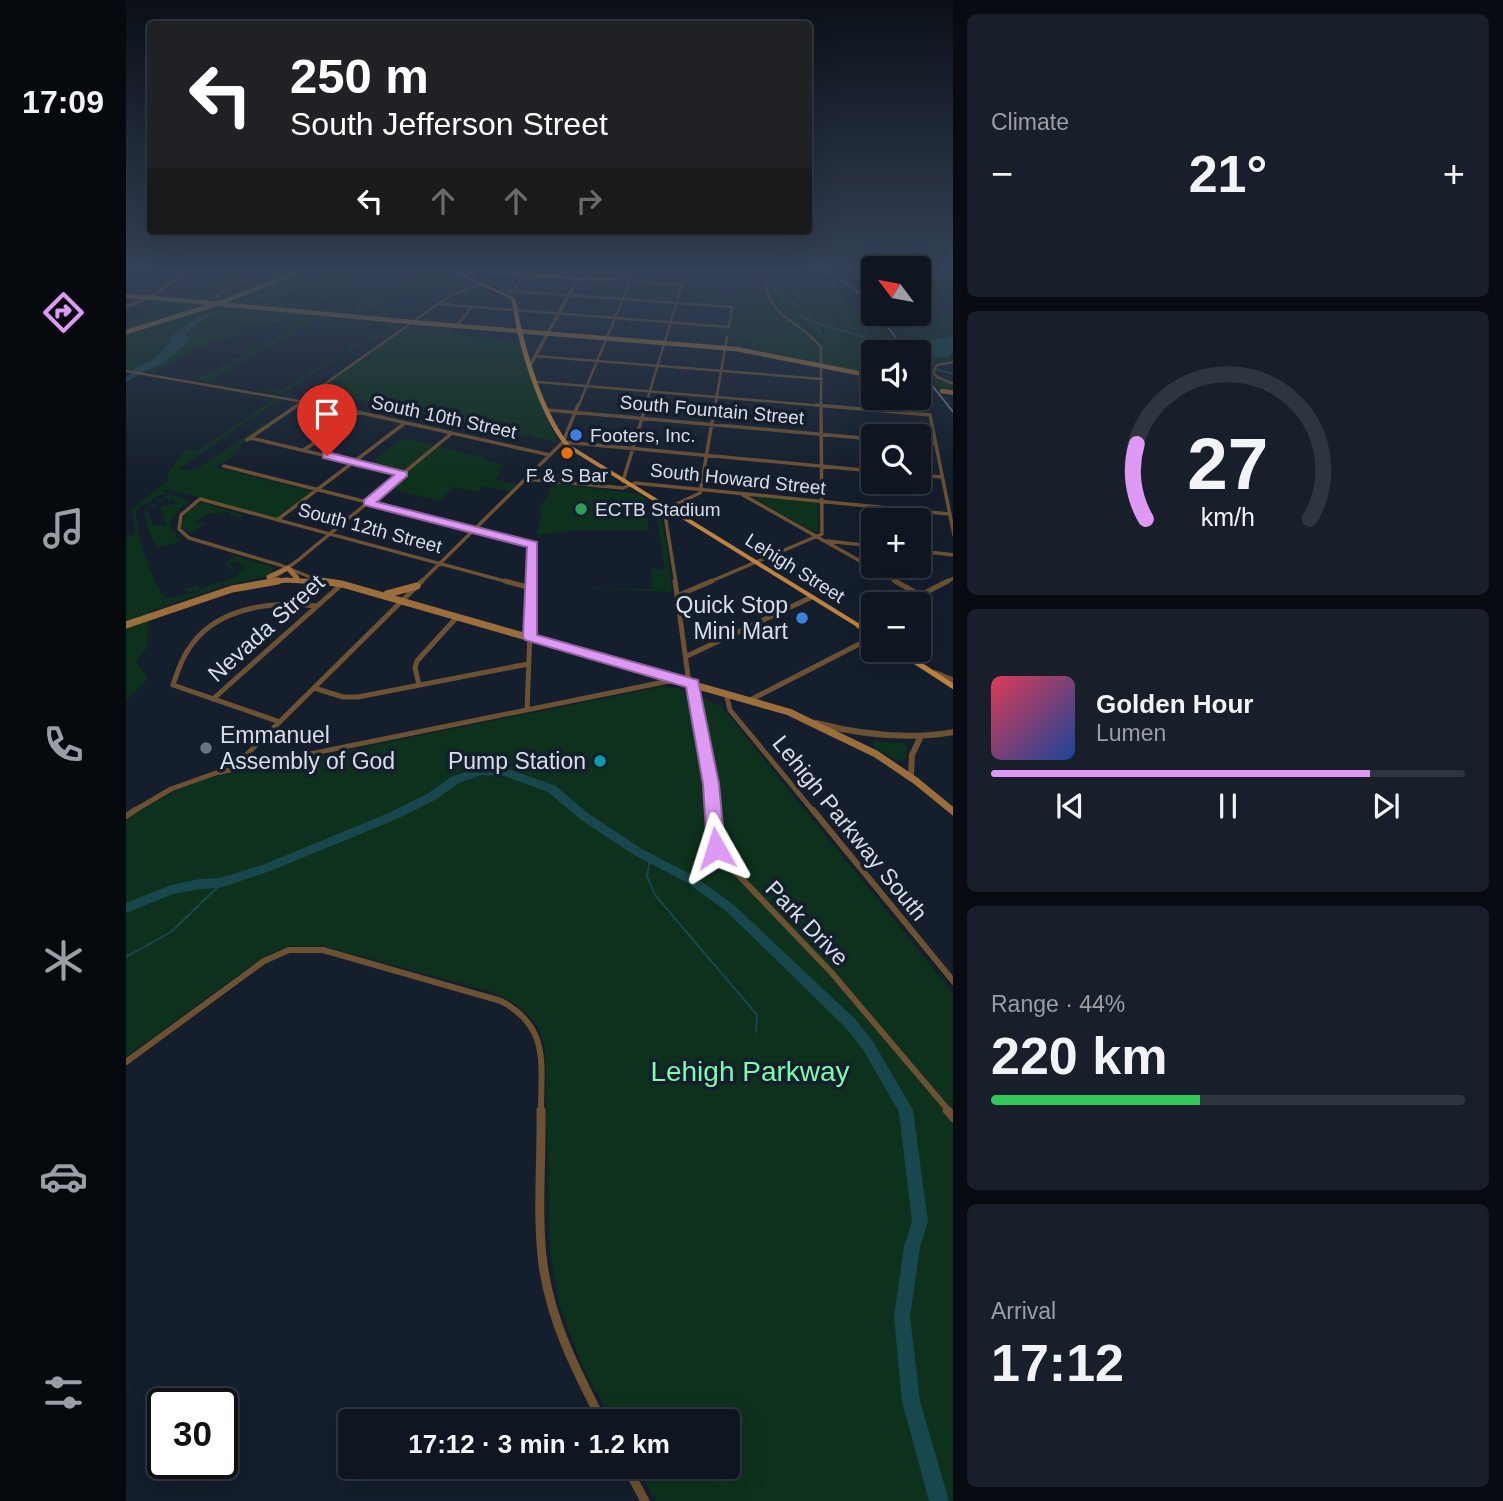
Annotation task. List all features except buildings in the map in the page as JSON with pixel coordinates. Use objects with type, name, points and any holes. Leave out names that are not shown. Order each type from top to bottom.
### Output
[{"type":"main road","points":[[523,342],[563,442]]},
{"type":"main road","points":[[651,342],[725,348],[861,373]]},
{"type":"main road","points":[[942,391],[953,393]]},
{"type":"main road","name":"Lehigh Street","points":[[563,442],[861,627]]},
{"type":"main road","points":[[126,625],[252,583],[288,568],[296,579]]},
{"type":"main road","points":[[252,583],[314,579],[342,584],[750,700],[816,723],[866,748],[911,776],[953,811]]},
{"type":"main road","points":[[374,593],[399,593],[417,586]]},
{"type":"main road","points":[[916,662],[953,687]]},
{"type":"street","points":[[385,342],[249,439],[403,474]]},
{"type":"street","points":[[531,363],[543,342]]},
{"type":"street","points":[[232,769],[563,442],[605,342]]},
{"type":"street","points":[[691,683],[665,515],[668,508],[698,496],[726,342]]},
{"type":"street","points":[[679,596],[822,534],[822,365],[820,344],[817,342]]},
{"type":"street","points":[[623,481],[665,343]]},
{"type":"street","points":[[524,345],[530,351],[540,347]]},
{"type":"street","points":[[535,356],[822,379]]},
{"type":"street","points":[[953,362],[939,363],[933,370],[937,377],[953,384]]},
{"type":"street","name":"South 10th Street","points":[[127,371],[303,400],[550,455]]},
{"type":"street","points":[[537,382],[861,409]]},
{"type":"street","name":"South Fountain Street","points":[[548,410],[861,438]]},
{"type":"street","points":[[879,410],[930,415],[953,531]]},
{"type":"street","points":[[304,450],[358,412]]},
{"type":"street","points":[[277,520],[405,423]]},
{"type":"street","points":[[270,580],[452,433]]},
{"type":"street","points":[[563,442],[861,470]]},
{"type":"street","points":[[931,444],[936,444]]},
{"type":"street","points":[[224,466],[533,544],[527,710]]},
{"type":"street","points":[[931,476],[942,477]]},
{"type":"street","name":"South Howard Street","points":[[526,479],[623,488],[635,483],[949,514]]},
{"type":"street","points":[[740,494],[915,592]]},
{"type":"street","points":[[200,499],[178,518],[177,526],[184,535],[314,579]]},
{"type":"street","name":"South 12th Street","points":[[200,499],[531,588]]},
{"type":"street","points":[[824,541],[861,545]]},
{"type":"street","points":[[931,552],[953,555]]},
{"type":"street","points":[[926,592],[953,578]]},
{"type":"street","name":"Nevada Street","points":[[213,699],[342,584]]},
{"type":"street","points":[[687,656],[812,597]]},
{"type":"street","points":[[280,722],[173,685],[191,644],[219,622],[248,610],[276,604],[316,606]]},
{"type":"street","points":[[419,685],[415,668],[417,662],[457,617]]},
{"type":"street","points":[[750,700],[861,642]]},
{"type":"street","points":[[314,688],[334,696],[351,698],[528,664]]},
{"type":"street","points":[[931,671],[953,681]]},
{"type":"street","points":[[126,816],[171,789],[232,769],[677,680]]},
{"type":"street","name":"Park Drive","points":[[691,683],[711,784],[714,839],[721,857],[831,972],[953,1117]]},
{"type":"street","name":"Lehigh Parkway South","points":[[726,693],[730,709],[953,981]]},
{"type":"street","points":[[816,723],[863,734],[920,738],[953,732]]},
{"type":"street","points":[[911,776],[912,755],[920,738]]},
{"type":"street","points":[[126,1062],[264,961],[300,948],[336,953],[501,1001],[520,1012],[534,1028],[541,1048],[542,1240],[548,1290],[567,1352],[596,1409]]},
{"type":"street","points":[[633,1479],[645,1501]]},
{"type":"green space","points":[[126,342],[170,342],[139,368],[126,370]]},
{"type":"green space","points":[[214,342],[197,347],[154,374],[148,373],[186,344]]},
{"type":"green space","points":[[266,342],[278,342],[211,379],[216,381],[214,383],[182,378],[196,379]]},
{"type":"green space","points":[[364,342],[369,342],[340,356],[282,394],[254,390],[280,391]]},
{"type":"green space","points":[[387,342],[519,342],[557,442],[317,391]]},
{"type":"green space","points":[[735,342],[743,342],[743,348],[734,347],[739,344]]},
{"type":"green space","points":[[745,342],[861,342],[861,372],[759,350],[763,346],[757,345],[756,350],[746,348],[754,344]]},
{"type":"green space","points":[[931,342],[953,342],[953,361],[936,363],[931,370]]},
{"type":"green space","points":[[931,373],[934,378],[953,385],[953,390],[940,389],[931,377]]},
{"type":"green space","points":[[275,398],[280,399],[180,468],[189,471],[197,469],[263,424],[266,425],[245,440],[229,460],[213,467],[311,491],[276,518],[167,489],[163,491],[167,492],[136,509],[145,556],[166,599],[200,591],[187,592],[181,585],[186,589],[197,585],[200,589],[239,576],[236,572],[244,570],[242,565],[248,562],[229,563],[235,571],[225,573],[232,570],[225,564],[235,556],[270,566],[273,570],[267,576],[225,586],[221,583],[223,586],[149,612],[147,648],[136,662],[149,678],[126,700],[126,531],[127,536],[135,534],[132,509],[167,481],[168,472],[186,449],[197,451]]},
{"type":"green space","points":[[402,438],[484,457],[483,460],[504,465],[496,471],[501,473],[495,479],[517,484],[509,492],[484,486],[477,492],[454,487],[439,501],[388,488],[404,475],[368,465]]},
{"type":"green space","name":"ECTB Stadium","points":[[552,483],[638,494],[645,498],[649,530],[579,530],[537,535],[541,512],[539,507],[548,495]]},
{"type":"green space","points":[[170,494],[190,501],[171,520],[171,530],[182,541],[157,548],[148,529],[144,510],[145,508],[148,514],[147,510],[153,526],[166,525],[161,508],[176,503],[174,499],[164,500],[164,497]]},
{"type":"green space","points":[[162,498],[163,501],[154,503],[155,506],[147,507]]},
{"type":"green space","points":[[754,498],[817,503],[818,532]]},
{"type":"green space","points":[[201,503],[245,515],[241,518],[230,515],[230,512],[208,514],[196,522],[203,524],[210,521],[189,534],[182,526],[185,515]]},
{"type":"green space","points":[[655,506],[666,539],[672,592],[576,588],[652,589],[651,569],[665,569]]},
{"type":"green space","name":"Lehigh Parkway","points":[[660,687],[678,688],[721,706],[953,993],[953,1501],[656,1501],[643,1479],[740,1479],[740,1409],[606,1409],[581,1363],[560,1307],[550,1253],[545,1048],[533,1020],[505,998],[323,946],[291,946],[267,955],[126,1057],[126,820],[166,796],[209,778]]},
{"type":"green space","points":[[874,741],[904,743],[908,747],[905,759],[896,760],[873,746]]},
{"type":"shaded area","points":[[170,342],[188,343],[155,367],[131,371],[155,358]]},
{"type":"shaded area","points":[[931,342],[953,342],[953,352],[949,357],[937,357],[931,352]]},
{"type":"waterway","points":[[126,380],[148,367]]},
{"type":"waterway","points":[[931,368],[953,374]]},
{"type":"waterway","points":[[126,908],[171,890],[220,883],[269,867],[395,815],[431,797],[455,780],[480,771],[505,772],[552,789],[585,817],[638,852],[690,879],[730,908],[850,1023],[867,1044],[906,1110],[920,1222],[912,1247],[902,1317],[911,1401],[939,1501]]},
{"type":"waterway","points":[[650,859],[647,876],[655,895],[757,1015],[756,1032]]},
{"type":"waterway","points":[[126,957],[171,932],[223,882]]},
{"type":"railway","points":[[931,384],[953,412]]},
{"type":"place","name":"Footers, Inc.","points":[[576,435]]},
{"type":"place","name":"F & S Bar","points":[[567,453]]},
{"type":"place","name":"ECTB Stadium","points":[[581,509]]},
{"type":"place","name":"Quick Stop Mini Mart","points":[[802,618]]},
{"type":"place","name":"Emmanuel Assembly of God","points":[[206,748]]},
{"type":"place","name":"Pump Station","points":[[600,761]]},
{"type":"route","points":[[327,456],[403,474],[368,503],[533,544],[530,637],[693,684],[711,784],[716,848]]}]
